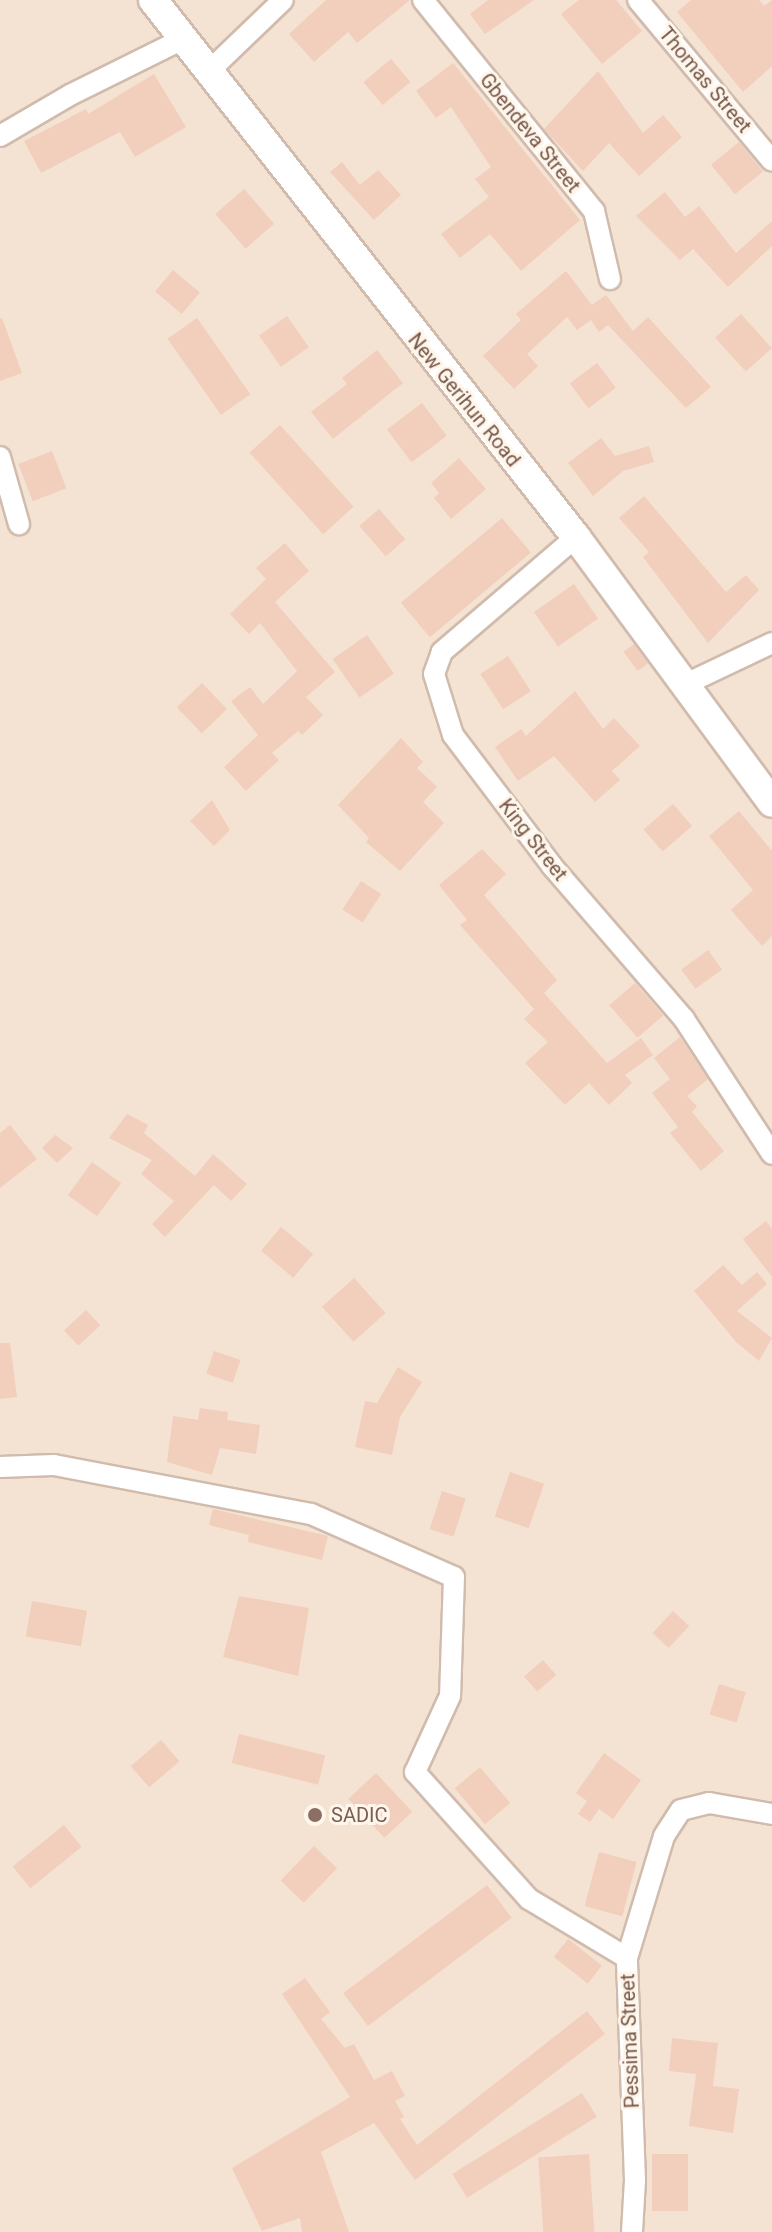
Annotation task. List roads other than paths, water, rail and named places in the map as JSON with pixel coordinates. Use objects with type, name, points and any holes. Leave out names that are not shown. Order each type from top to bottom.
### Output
[{"type":"street","name":"New Gerihun Road","points":[[153,0],[207,73],[576,537],[688,683],[772,803]]},
{"type":"street","points":[[207,73],[283,0]]},
{"type":"street","name":"Gbendeva Street","points":[[423,0],[594,211],[610,279]]},
{"type":"street","name":"Thomas Street","points":[[638,0],[772,161]]},
{"type":"street","points":[[0,136],[70,95],[183,39]]},
{"type":"street","points":[[0,457],[19,524]]},
{"type":"street","name":"King Street","points":[[576,537],[442,652],[434,674],[437,686],[453,735],[552,866],[684,1019],[772,1154]]},
{"type":"street","points":[[688,683],[772,643]]},
{"type":"street","points":[[0,1467],[54,1465],[311,1514],[454,1577],[450,1696],[415,1772],[529,1899],[627,1958]]},
{"type":"street","name":"Pessima Street","points":[[632,2232],[635,2180],[627,1958],[664,1836],[681,1810],[709,1803],[772,1814]]},
{"type":"place","name":"SADIC","points":[[315,1815]]}]
